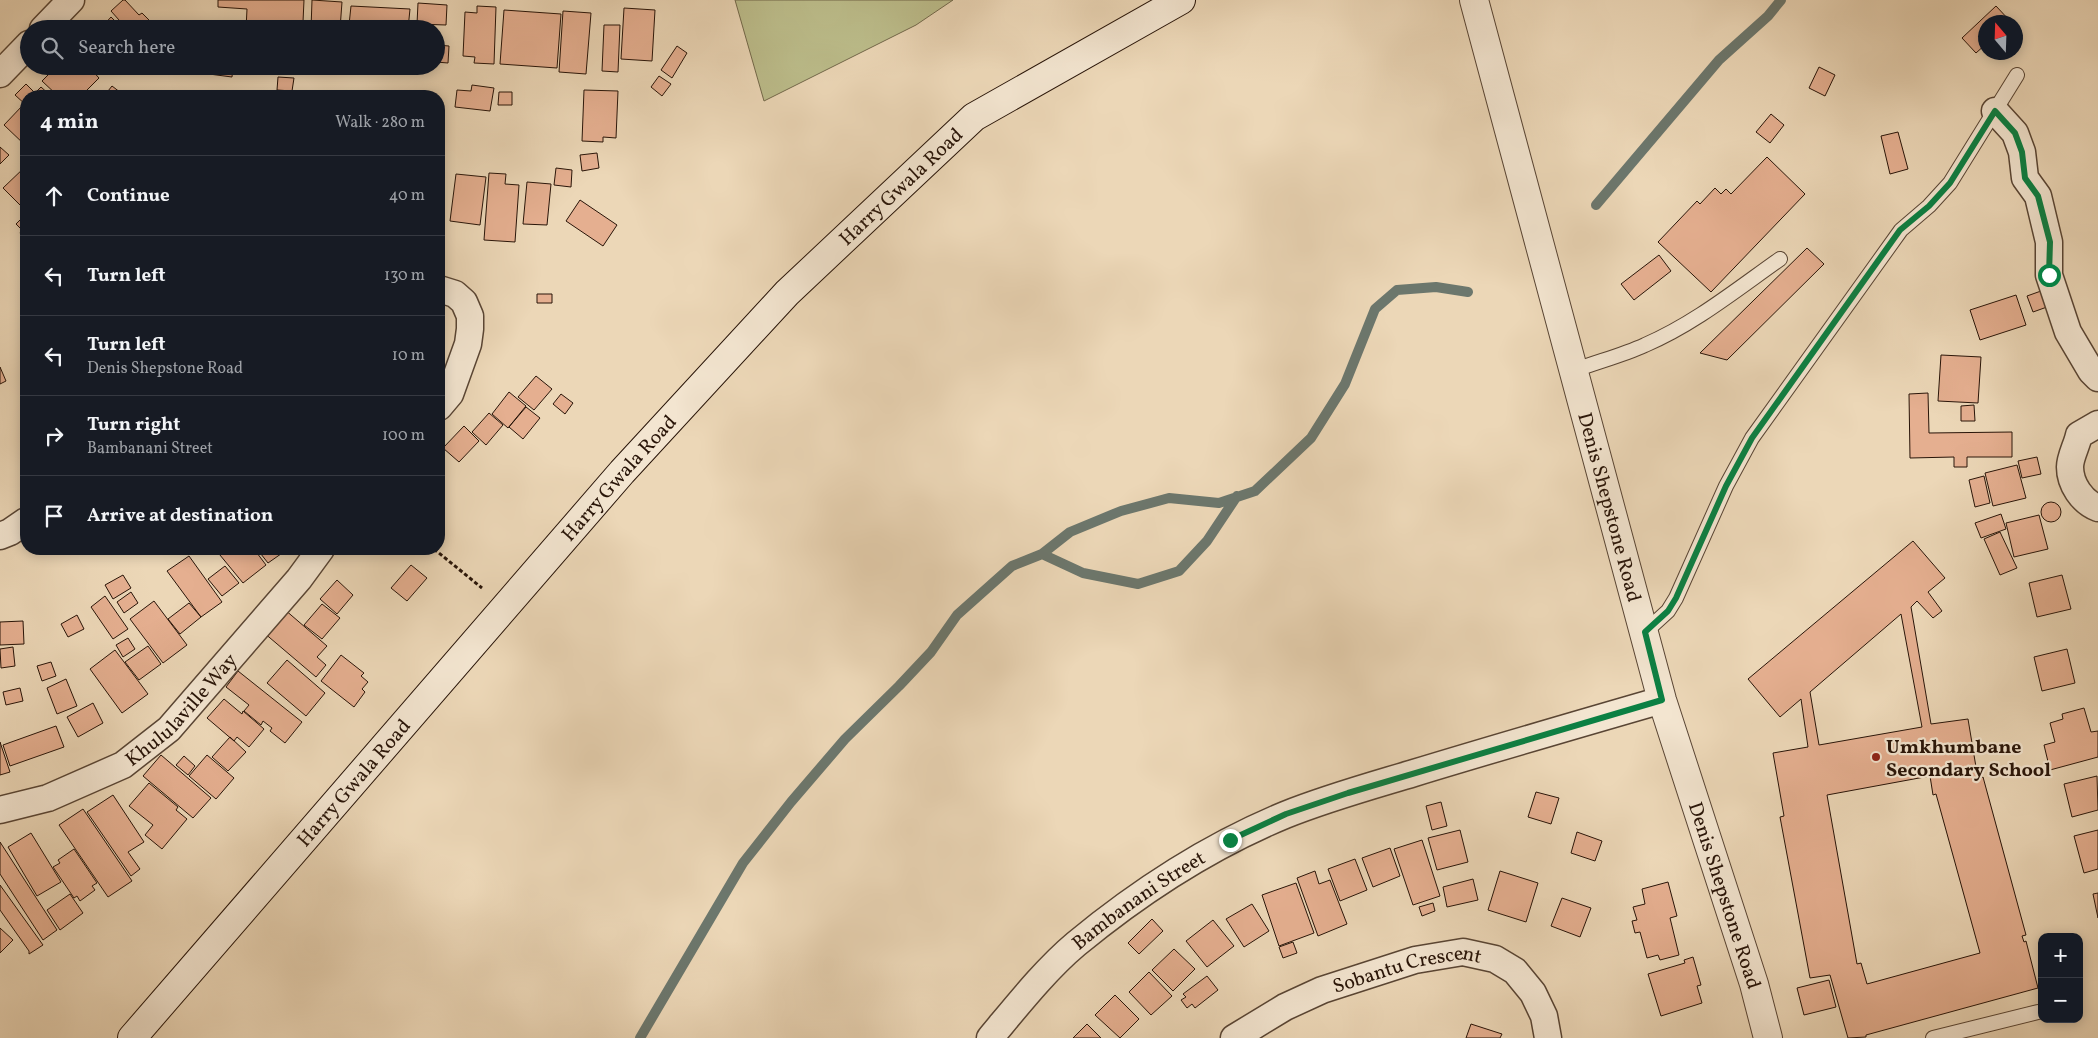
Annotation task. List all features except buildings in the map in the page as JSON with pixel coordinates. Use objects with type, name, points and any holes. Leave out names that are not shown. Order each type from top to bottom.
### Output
[{"type":"main road","name":"Harry Gwala Road","points":[[132,1038],[622,472],[787,293],[974,117],[1181,0]]},
{"type":"main road","name":"Denis Shepstone Road","points":[[1474,0],[1572,371],[1645,632],[1662,700],[1749,967],[1768,1038]]},
{"type":"street","points":[[52,20],[71,0]]},
{"type":"street","points":[[0,74],[20,53]]},
{"type":"street","points":[[1995,111],[2015,133],[2022,152],[2025,178],[2038,196],[2050,242],[2049,275],[2068,332],[2091,371],[2098,378]]},
{"type":"street","points":[[445,290],[455,294],[464,302],[470,316],[470,329],[468,344],[450,394],[445,400]]},
{"type":"street","points":[[2098,424],[2080,435],[2070,466],[2074,485],[2088,504],[2098,508]]},
{"type":"street","points":[[0,536],[20,525]]},
{"type":"street","name":"Khululaville Way","points":[[0,810],[48,798],[123,765],[169,729],[299,579],[317,555]]},
{"type":"street","name":"Bambanani Street","points":[[990,1038],[1022,999],[1074,945],[1150,890],[1230,840],[1286,814],[1348,793],[1662,700]]},
{"type":"street","name":"Sobantu Crescent","points":[[1234,1038],[1285,1007],[1322,990],[1415,960],[1463,952],[1495,959],[1515,971],[1532,993],[1544,1016],[1548,1038]]},
{"type":"lane","points":[[1645,632],[1668,611],[1676,598],[1726,486],[1752,438],[1900,230],[1929,206],[1950,183],[2017,75]]},
{"type":"lane","points":[[1572,371],[1644,346],[1670,333],[1694,320],[1780,259]]},
{"type":"lane","points":[[1933,1038],[2038,1012]]},
{"type":"path","points":[[441,555],[506,607]]},
{"type":"green space","points":[[735,0],[953,0],[916,25],[764,101]]},
{"type":"waterway","points":[[1596,205],[1719,60],[1768,16],[1781,0]]},
{"type":"waterway","points":[[640,1038],[743,863],[791,802],[845,739],[931,652],[957,615],[1012,566],[1042,554],[1070,532],[1121,511],[1169,498],[1219,503],[1255,491],[1311,438],[1345,384],[1375,309],[1397,290],[1436,287],[1468,292]]},
{"type":"waterway","points":[[1042,554],[1083,573],[1138,584],[1179,571],[1207,541],[1237,496]]},
{"type":"place","name":"Umkhumbane Secondary School","points":[[1876,757]]},
{"type":"route","points":[[1230,840],[1286,814],[1348,793],[1662,700],[1645,632],[1668,611],[1676,598],[1738,462],[1752,438],[1900,230],[1929,206],[1950,183],[1995,111],[2015,133],[2022,152],[2025,178],[2038,196],[2050,242],[2049,275]]}]
